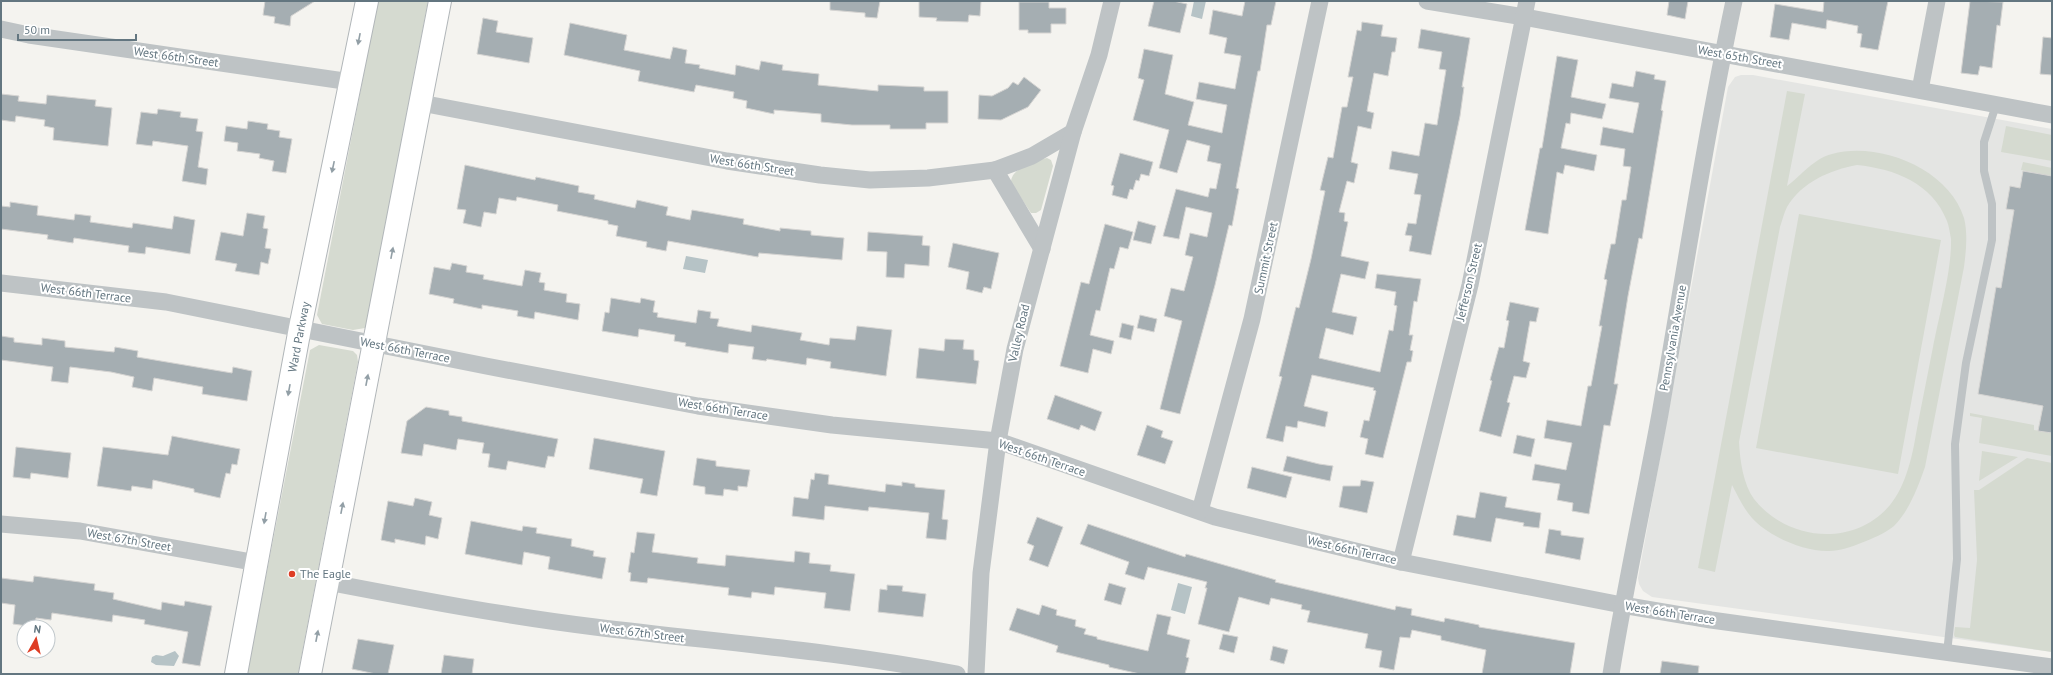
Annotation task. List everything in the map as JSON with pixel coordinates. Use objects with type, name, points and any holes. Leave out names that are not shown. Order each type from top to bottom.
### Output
[{"type":"main road","name":"Ward Parkway","points":[[236,674],[300,328],[367,1]]},
{"type":"main road","points":[[310,674],[440,1]]},
{"type":"street","name":"Valley Road","points":[[976,674],[981,573],[998,441],[1015,349],[1073,132],[1099,55],[1112,1]]},
{"type":"street","name":"Summit Street","points":[[1200,511],[1252,319],[1320,1]]},
{"type":"street","name":"West 65th Street","points":[[1427,1],[1525,9],[1723,54],[2052,115]]},
{"type":"street","name":"Pennsylvania Avenue","points":[[1611,674],[1622,605],[1654,443],[1723,54],[1734,1]]},
{"type":"street","points":[[1920,90],[1937,1]]},
{"type":"street","name":"Jefferson Street","points":[[1401,562],[1470,285],[1525,9]]},
{"type":"street","name":"West 66th Street","points":[[1,29],[30,35],[351,82]]},
{"type":"street","name":"West 66th Street","points":[[421,103],[727,161],[820,175],[870,180],[928,178],[995,170],[1032,156],[1073,132]]},
{"type":"street","points":[[995,170],[1042,249]]},
{"type":"street","name":"West 66th Terrace","points":[[1,283],[166,302],[374,344],[698,406],[832,425],[998,441],[1200,511],[1293,537],[1401,562],[1622,605],[1711,620],[2052,667]]},
{"type":"street","name":"West 67th Street","points":[[1,524],[80,531],[257,563]]},
{"type":"street","name":"West 67th Street","points":[[327,582],[491,612],[595,627],[861,658],[957,674]]},
{"type":"lane","points":[[1947,653],[1957,559],[1955,444],[1966,363],[1992,240],[1992,204],[1984,171],[1984,142],[1996,105]]},
{"type":"shaded area","points":[[378,1],[428,1],[367,322],[365,328],[353,330],[322,324],[317,315]]},
{"type":"shaded area","points":[[1194,1],[1206,1],[1202,19],[1191,16]]},
{"type":"shaded area","points":[[1741,75],[1753,75],[2052,129],[2052,652],[1652,597],[1643,591],[1639,584],[1638,578],[1728,87],[1735,77]]},
{"type":"shaded area","points":[[1787,91],[1805,94],[1787,186],[1813,163],[1825,156],[1851,151],[1870,152],[1890,156],[1910,163],[1928,173],[1944,186],[1956,201],[1964,218],[1966,249],[1964,267],[1925,467],[1909,506],[1891,529],[1865,541],[1833,551],[1819,551],[1798,546],[1767,531],[1752,518],[1732,485],[1715,572],[1698,568]],"holes":[[[1857,165],[1898,174],[1911,180],[1932,197],[1940,208],[1947,221],[1951,239],[1951,251],[1945,293],[1913,452],[1906,474],[1896,497],[1875,519],[1858,528],[1840,533],[1821,534],[1802,531],[1784,524],[1768,513],[1754,499],[1747,486],[1741,464],[1739,442],[1780,227],[1787,207],[1800,191],[1818,178],[1847,167]]]},
{"type":"shaded area","points":[[2006,126],[2052,135],[2052,161],[2001,152]]},
{"type":"shaded area","points":[[1047,158],[1051,160],[1053,166],[1041,210],[1036,213],[1031,213],[1011,183],[1012,178],[1019,169],[1024,166]]},
{"type":"shaded area","points":[[2023,162],[2052,168],[2052,176],[2021,170]]},
{"type":"shaded area","points":[[1799,214],[1941,240],[1898,474],[1756,448]]},
{"type":"shaded area","points":[[686,256],[708,260],[705,273],[683,269]]},
{"type":"shaded area","points":[[319,345],[353,351],[357,355],[358,362],[298,674],[247,674],[310,350]]},
{"type":"shaded area","points":[[1970,413],[2034,425],[2034,430],[2052,433],[2052,456],[1979,443],[1982,418],[1970,416]]},
{"type":"shaded area","points":[[1982,451],[2018,457],[1979,481]]},
{"type":"shaded area","points":[[2027,458],[2052,463],[2052,652],[1955,637],[1954,635],[1955,627],[1970,628],[1977,560],[1974,490],[1979,490]]},
{"type":"shaded area","points":[[1178,583],[1192,587],[1185,614],[1171,610]]},
{"type":"shaded area","points":[[175,651],[179,656],[174,666],[156,665],[151,662],[152,657],[156,655],[163,656]]},
{"type":"building","points":[[265,1],[315,1],[291,16],[290,26],[274,23],[275,17],[263,15]]},
{"type":"building","points":[[830,1],[880,1],[877,18],[865,17],[865,13],[830,10]]},
{"type":"building","points":[[919,1],[981,1],[980,16],[969,15],[968,22],[936,21],[937,18],[919,17]]},
{"type":"building","points":[[1154,1],[1173,1],[1187,4],[1180,33],[1148,26]]},
{"type":"building","points":[[1245,1],[1276,1],[1271,25],[1267,25],[1260,71],[1258,71],[1236,188],[1239,189],[1232,226],[1229,225],[1215,285],[1180,414],[1160,409],[1182,321],[1164,316],[1171,288],[1184,291],[1193,257],[1185,255],[1190,233],[1207,237],[1212,213],[1186,207],[1179,239],[1163,236],[1176,189],[1208,197],[1210,188],[1216,189],[1221,164],[1207,161],[1210,146],[1187,140],[1177,173],[1159,168],[1169,130],[1133,120],[1144,80],[1138,78],[1144,49],[1173,55],[1165,94],[1194,102],[1188,125],[1222,133],[1227,105],[1196,99],[1199,82],[1235,89],[1241,56],[1224,53],[1227,38],[1209,34],[1213,10],[1242,16]]},
{"type":"building","points":[[1669,1],[1688,1],[1685,19],[1667,15]]},
{"type":"building","points":[[1824,1],[1888,1],[1878,50],[1860,47],[1862,34],[1857,33],[1858,26],[1827,20],[1826,29],[1792,23],[1789,40],[1770,37],[1775,4],[1823,12]]},
{"type":"building","points":[[1970,1],[2003,2],[2000,26],[1997,25],[1992,68],[1980,66],[1978,75],[1961,73]]},
{"type":"building","points":[[1019,2],[1049,2],[1049,8],[1066,8],[1066,24],[1051,24],[1051,33],[1028,33],[1028,30],[1019,30]]},
{"type":"building","points":[[483,18],[498,21],[496,32],[533,38],[529,63],[477,54]]},
{"type":"building","points":[[1362,22],[1383,25],[1381,36],[1397,38],[1395,52],[1392,52],[1388,76],[1374,73],[1367,111],[1374,113],[1371,129],[1358,126],[1351,162],[1358,164],[1354,183],[1347,181],[1339,212],[1345,213],[1344,221],[1348,222],[1341,256],[1369,262],[1365,279],[1341,274],[1332,312],[1357,317],[1353,335],[1326,328],[1319,358],[1380,372],[1389,330],[1393,331],[1397,306],[1394,305],[1396,292],[1375,288],[1377,274],[1421,279],[1417,302],[1414,301],[1409,335],[1413,335],[1410,350],[1413,351],[1411,362],[1407,362],[1383,458],[1365,454],[1368,439],[1360,437],[1364,420],[1369,421],[1376,391],[1373,390],[1374,388],[1312,375],[1304,406],[1328,412],[1325,427],[1298,421],[1297,428],[1286,426],[1283,442],[1266,438],[1282,377],[1279,376],[1296,307],[1299,308],[1311,259],[1325,191],[1320,190],[1328,157],[1333,158],[1342,107],[1347,107],[1353,77],[1348,77],[1357,30],[1361,31]]},
{"type":"building","points":[[570,23],[627,35],[624,50],[670,59],[673,47],[687,50],[685,63],[700,65],[699,68],[735,75],[736,65],[759,70],[761,61],[783,65],[782,70],[819,74],[818,85],[878,91],[878,85],[924,87],[924,91],[948,91],[948,123],[926,123],[926,129],[890,129],[890,125],[852,125],[821,122],[821,114],[774,110],[774,114],[746,108],[747,101],[733,98],[734,92],[696,85],[694,92],[638,81],[640,71],[564,55]]},
{"type":"building","points":[[1421,29],[1470,38],[1462,87],[1464,87],[1460,116],[1431,255],[1409,251],[1412,236],[1405,235],[1408,223],[1416,224],[1421,195],[1414,194],[1418,174],[1389,169],[1392,151],[1419,156],[1425,123],[1437,125],[1446,70],[1439,69],[1442,52],[1418,48]]},
{"type":"building","points":[[2043,37],[2052,38],[2052,75],[2040,74]]},
{"type":"building","points":[[1557,56],[1578,60],[1571,97],[1606,104],[1602,119],[1571,113],[1570,124],[1566,123],[1561,148],[1597,155],[1594,171],[1565,165],[1563,174],[1557,172],[1548,234],[1525,230],[1540,148],[1542,148]]},
{"type":"building","points":[[1636,71],[1655,75],[1654,79],[1666,81],[1661,110],[1663,111],[1642,239],[1639,238],[1628,296],[1614,384],[1618,384],[1610,426],[1604,425],[1589,514],[1572,511],[1573,503],[1557,500],[1560,484],[1532,480],[1535,464],[1566,470],[1572,443],[1544,438],[1547,420],[1581,426],[1588,386],[1591,386],[1602,326],[1599,326],[1607,280],[1604,279],[1611,244],[1615,244],[1622,200],[1626,200],[1631,167],[1623,166],[1625,149],[1600,145],[1603,127],[1633,133],[1639,103],[1609,98],[1612,83],[1633,87]]},
{"type":"building","points":[[1024,77],[1041,90],[1028,107],[1001,120],[978,119],[979,95],[992,96],[1008,88],[1013,82],[1018,85]]},
{"type":"building","points":[[1,94],[19,96],[18,101],[46,104],[47,95],[96,100],[95,106],[112,108],[108,146],[53,140],[54,128],[44,126],[45,120],[16,116],[15,122],[1,120]]},
{"type":"building","points":[[158,109],[181,112],[180,117],[198,119],[196,131],[203,132],[198,167],[208,169],[206,185],[182,181],[188,146],[153,141],[152,146],[136,144],[141,112],[157,114]]},
{"type":"building","points":[[248,121],[268,124],[267,129],[280,131],[279,137],[292,139],[286,173],[272,171],[274,161],[259,158],[260,154],[237,151],[238,143],[224,141],[226,126],[247,129]]},
{"type":"building","points":[[1120,153],[1153,162],[1149,176],[1141,174],[1139,181],[1136,180],[1133,190],[1130,189],[1127,199],[1112,195],[1114,186],[1111,185]]},
{"type":"building","points":[[465,165],[535,180],[536,177],[579,186],[578,192],[595,195],[594,199],[635,208],[637,200],[668,207],[666,215],[690,220],[692,210],[744,219],[743,224],[780,231],[780,228],[811,231],[811,235],[844,238],[842,260],[759,253],[758,257],[668,241],[666,251],[646,247],[647,242],[616,236],[618,226],[608,224],[608,221],[557,211],[558,205],[517,197],[516,201],[499,198],[496,214],[484,212],[481,227],[463,223],[466,210],[457,209]]},
{"type":"building","points":[[2023,171],[2052,176],[2052,433],[2038,431],[2043,406],[1978,394],[1996,287],[2001,288],[2014,210],[2006,209],[2010,186],[2020,188]]},
{"type":"building","points":[[10,202],[38,206],[37,215],[74,220],[75,214],[91,216],[90,222],[132,228],[133,223],[172,229],[174,216],[195,220],[190,254],[146,247],[145,254],[128,252],[129,246],[74,238],[73,243],[47,239],[48,235],[1,229],[1,206],[10,207]]},
{"type":"building","points":[[247,213],[265,216],[263,228],[268,229],[265,248],[271,249],[268,264],[261,262],[259,275],[235,271],[237,264],[215,260],[221,232],[243,236]]},
{"type":"building","points":[[1138,221],[1156,226],[1151,244],[1133,240]]},
{"type":"building","points":[[1105,224],[1133,232],[1128,249],[1120,247],[1114,269],[1110,268],[1100,311],[1096,310],[1090,335],[1114,341],[1111,354],[1093,349],[1088,373],[1060,366],[1081,282],[1089,284]]},
{"type":"building","points":[[868,232],[923,236],[922,245],[930,246],[929,266],[905,264],[904,278],[886,277],[887,252],[867,251]]},
{"type":"building","points":[[953,243],[999,253],[991,289],[984,287],[982,293],[966,289],[969,272],[948,267]]},
{"type":"building","points":[[452,263],[467,266],[466,272],[484,275],[483,279],[522,286],[525,270],[541,273],[539,282],[545,283],[544,290],[567,294],[566,302],[580,304],[578,320],[535,312],[534,319],[517,316],[518,311],[482,305],[482,309],[453,303],[454,299],[429,294],[434,267],[450,270]]},
{"type":"building","points":[[611,298],[640,303],[641,298],[655,301],[653,312],[658,313],[657,317],[696,323],[698,310],[711,312],[710,318],[719,319],[717,326],[751,332],[752,325],[802,333],[800,340],[829,345],[830,338],[855,340],[857,326],[892,330],[886,376],[830,368],[831,362],[807,358],[806,365],[767,359],[766,361],[752,359],[754,347],[729,344],[728,353],[685,346],[686,343],[674,341],[675,335],[639,329],[638,337],[602,331],[605,312],[609,313]]},
{"type":"building","points":[[1510,302],[1539,308],[1536,322],[1530,321],[1523,361],[1530,363],[1526,378],[1514,376],[1507,402],[1510,403],[1501,437],[1479,431],[1499,347],[1504,348],[1509,321],[1506,320]]},
{"type":"building","points":[[1140,315],[1157,319],[1154,332],[1137,328]]},
{"type":"building","points":[[1122,323],[1134,326],[1131,340],[1119,337]]},
{"type":"building","points":[[1,336],[14,338],[14,342],[42,345],[42,338],[65,341],[65,347],[114,352],[115,347],[138,351],[137,357],[232,373],[233,367],[252,371],[247,401],[202,394],[203,387],[154,378],[152,391],[132,387],[134,377],[111,372],[70,367],[68,383],[51,381],[53,367],[1,360]]},
{"type":"building","points":[[945,339],[964,340],[963,349],[974,350],[974,360],[979,361],[976,384],[916,378],[919,348],[944,351]]},
{"type":"building","points":[[1055,395],[1102,412],[1095,431],[1081,425],[1079,430],[1047,419]]},
{"type":"building","points":[[426,407],[449,411],[449,415],[462,417],[462,421],[558,439],[554,457],[548,456],[545,468],[508,461],[506,470],[488,467],[490,454],[482,453],[484,443],[458,439],[456,450],[424,444],[422,456],[401,453],[407,421]]},
{"type":"building","points":[[1147,425],[1163,431],[1161,437],[1173,441],[1165,464],[1137,455]]},
{"type":"building","points":[[1517,435],[1535,439],[1531,457],[1513,453]]},
{"type":"building","points":[[172,436],[240,449],[237,465],[232,464],[230,474],[226,473],[220,498],[194,492],[194,489],[153,480],[152,489],[132,486],[131,491],[97,486],[103,447],[168,455]]},
{"type":"building","points":[[594,438],[665,451],[657,496],[640,493],[643,479],[589,469]]},
{"type":"building","points":[[16,447],[71,453],[68,478],[31,473],[30,479],[13,477]]},
{"type":"building","points":[[1287,456],[1333,466],[1330,481],[1283,471]]},
{"type":"building","points":[[697,458],[716,461],[716,466],[750,470],[747,487],[738,486],[738,491],[724,489],[723,496],[705,494],[705,487],[693,485]]},
{"type":"building","points":[[1252,467],[1292,477],[1286,498],[1247,488]]},
{"type":"building","points":[[815,473],[829,475],[828,484],[885,492],[886,484],[902,486],[902,482],[915,484],[915,487],[945,490],[942,519],[948,520],[946,540],[926,538],[929,513],[869,507],[868,511],[825,506],[824,520],[792,516],[794,497],[808,499],[811,479],[814,480]]},
{"type":"building","points":[[1361,480],[1374,482],[1367,513],[1339,507],[1343,486],[1360,486]]},
{"type":"building","points":[[1480,492],[1507,497],[1505,507],[1541,513],[1539,528],[1523,526],[1524,523],[1496,518],[1491,542],[1453,535],[1457,515],[1475,518]]},
{"type":"building","points":[[415,498],[432,502],[429,515],[442,518],[438,539],[426,536],[425,545],[395,539],[395,543],[381,540],[388,501],[413,506]]},
{"type":"building","points":[[1037,517],[1063,527],[1048,567],[1029,560],[1034,546],[1027,543]]},
{"type":"building","points":[[471,521],[522,531],[523,526],[537,528],[536,533],[572,539],[571,546],[594,551],[593,556],[606,558],[602,579],[548,569],[550,557],[524,552],[522,565],[465,554]]},
{"type":"building","points":[[1088,524],[1185,557],[1186,554],[1276,580],[1275,582],[1395,610],[1396,606],[1412,609],[1411,615],[1444,622],[1445,618],[1479,625],[1479,627],[1575,643],[1570,674],[1482,674],[1486,650],[1441,640],[1441,636],[1412,630],[1410,638],[1400,637],[1394,670],[1379,667],[1382,651],[1365,648],[1368,634],[1307,622],[1310,611],[1301,609],[1302,605],[1271,598],[1269,605],[1239,597],[1229,632],[1198,624],[1207,588],[1205,588],[1207,582],[1148,567],[1144,580],[1125,574],[1129,562],[1080,544]]},
{"type":"building","points":[[1549,529],[1561,531],[1561,535],[1584,538],[1580,560],[1545,553]]},
{"type":"building","points":[[637,532],[655,534],[652,552],[698,558],[697,563],[725,566],[726,555],[794,562],[795,551],[810,553],[809,563],[831,565],[830,571],[855,574],[850,611],[824,608],[826,593],[775,587],[774,595],[752,592],[751,598],[728,595],[729,588],[648,578],[647,583],[630,581],[631,573],[628,572],[631,552],[634,553]]},
{"type":"building","points":[[34,576],[95,584],[94,590],[114,593],[113,599],[161,610],[162,602],[184,606],[185,601],[212,606],[200,666],[182,663],[188,632],[144,624],[145,620],[113,615],[112,622],[52,613],[51,619],[16,619],[16,624],[13,624],[15,605],[1,603],[1,578],[33,582]]},
{"type":"building","points":[[1109,583],[1126,588],[1121,605],[1104,600]]},
{"type":"building","points":[[887,585],[903,586],[902,591],[926,594],[923,617],[878,612],[880,589],[887,590]]},
{"type":"building","points":[[1042,605],[1057,610],[1056,615],[1076,620],[1075,626],[1086,629],[1084,634],[1097,637],[1097,639],[1148,651],[1157,614],[1171,617],[1167,634],[1190,640],[1186,657],[1189,658],[1185,674],[1140,674],[1109,667],[1109,665],[1056,652],[1058,646],[1009,630],[1017,608],[1039,615]]},
{"type":"building","points":[[1223,634],[1238,637],[1234,653],[1219,649]]},
{"type":"building","points":[[358,639],[394,645],[388,674],[376,674],[352,669]]},
{"type":"building","points":[[1273,646],[1288,650],[1284,664],[1270,660]]},
{"type":"building","points":[[444,655],[474,659],[472,674],[441,674]]},
{"type":"building","points":[[1662,661],[1699,666],[1698,674],[1660,674]]},
{"type":"place","name":"The Eagle","points":[[292,574]]}]
